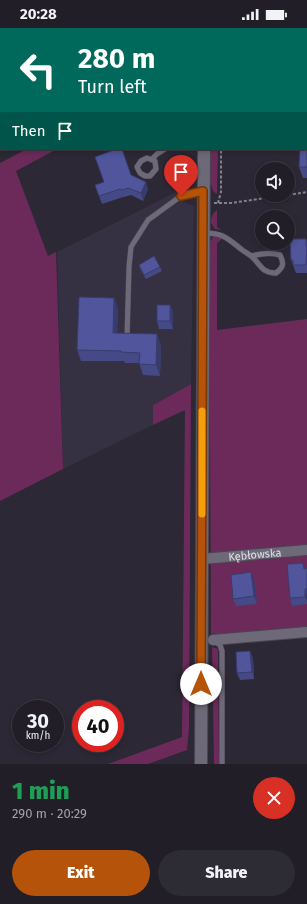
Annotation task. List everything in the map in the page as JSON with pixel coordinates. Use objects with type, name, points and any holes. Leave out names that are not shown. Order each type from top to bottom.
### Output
[{"type":"street","points":[[201,764],[207,638],[202,559],[204,150]]},
{"type":"street","name":"Kębłowska","points":[[202,559],[307,550]]},
{"type":"street","points":[[207,638],[307,632]]},
{"type":"lane","points":[[152,159],[163,150]]},
{"type":"lane","points":[[128,338],[129,267],[131,247],[148,220],[181,196],[203,197]]},
{"type":"lane","points":[[203,233],[221,234],[230,239],[241,250],[252,256],[263,270],[268,273],[276,273],[283,266],[283,261],[280,254],[262,253],[252,256]]},
{"type":"lane","points":[[207,638],[220,644],[222,651],[222,764]]},
{"type":"path","points":[[218,203],[221,192],[222,150]]},
{"type":"path","points":[[295,194],[307,192]]},
{"type":"path","points":[[203,197],[218,203],[255,200]]},
{"type":"shaded area","points":[[25,150],[55,150],[16,171],[48,256],[56,252],[63,469],[0,501],[0,163]]},
{"type":"shaded area","points":[[209,150],[218,150],[217,194],[213,191],[210,181]]},
{"type":"shaded area","points":[[180,190],[183,202],[194,206],[191,384],[153,405],[153,425],[63,469],[57,252]]},
{"type":"shaded area","points":[[217,210],[217,227],[221,230],[215,229],[211,223],[212,216]]},
{"type":"shaded area","points":[[213,237],[221,237],[221,240],[217,243],[217,330],[307,319],[307,628],[211,637],[209,244]]},
{"type":"shaded area","points":[[191,384],[189,728],[187,750],[148,764],[108,764],[182,737],[185,410],[153,425],[153,405]]},
{"type":"shaded area","points":[[212,647],[218,649],[219,764],[214,764]]},
{"type":"building","points":[[114,150],[122,150],[131,175],[146,182],[141,193],[128,188],[99,196],[95,185],[104,182],[95,157]]},
{"type":"building","points":[[300,150],[307,150],[307,167],[299,167]]},
{"type":"building","points":[[295,239],[306,239],[306,265],[293,265],[293,260],[291,260],[291,250],[295,250]]},
{"type":"building","points":[[154,256],[160,267],[144,275],[139,265]]},
{"type":"building","points":[[79,297],[114,298],[113,333],[157,334],[156,365],[139,364],[140,353],[77,350]]},
{"type":"building","points":[[157,305],[170,305],[170,321],[157,321]]},
{"type":"building","points":[[303,563],[304,569],[307,568],[307,589],[305,589],[305,597],[290,598],[287,564]]},
{"type":"building","points":[[251,572],[254,596],[233,599],[231,575]]},
{"type":"building","points":[[250,651],[252,672],[237,673],[236,652]]},
{"type":"slow traffic","points":[[202,411],[202,514]]},
{"type":"route","points":[[181,196],[203,191],[201,684]]}]
